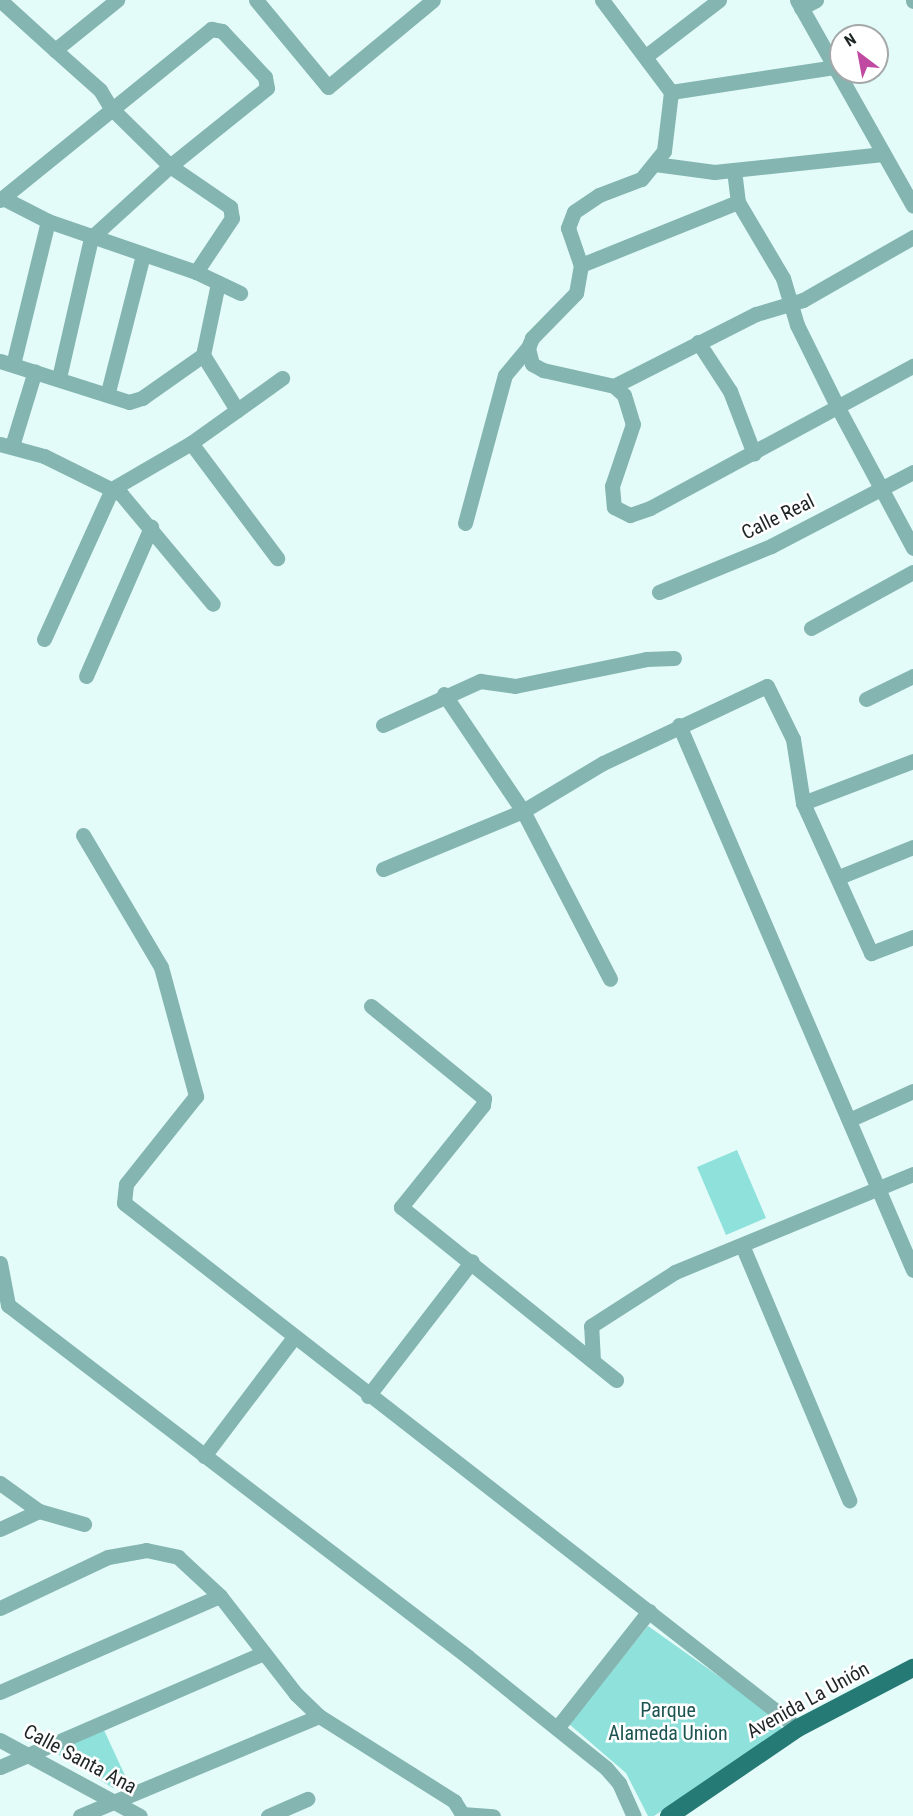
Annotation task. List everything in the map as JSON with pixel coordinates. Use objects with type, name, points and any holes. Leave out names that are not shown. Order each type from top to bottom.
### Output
[{"type":"main road","name":"Avenida La Unión","points":[[669,1816],[798,1728],[913,1668]]},
{"type":"street","points":[[0,0],[100,90],[111,108],[170,166],[232,212],[232,218],[196,272]]},
{"type":"street","points":[[54,50],[117,0]]},
{"type":"street","points":[[256,0],[328,87],[433,0]]},
{"type":"street","points":[[465,523],[505,375],[528,348],[532,338],[573,298],[581,265],[568,228],[574,212],[599,195],[641,179],[664,151],[671,92],[602,0]]},
{"type":"street","points":[[646,56],[719,0]]},
{"type":"street","points":[[816,0],[799,4],[829,58]]},
{"type":"street","points":[[59,378],[91,238],[170,166],[267,88],[265,77],[222,31],[211,29],[111,108],[2,199],[91,238],[196,272],[240,293]]},
{"type":"street","points":[[671,92],[829,68]]},
{"type":"street","points":[[844,84],[913,206]]},
{"type":"street","points":[[655,164],[714,172],[884,154]]},
{"type":"street","points":[[734,170],[738,202],[783,278],[797,325],[837,406],[913,548]]},
{"type":"street","points":[[581,265],[738,202]]},
{"type":"street","points":[[48,221],[7,363],[108,392],[129,402],[142,398],[203,355],[218,283]]},
{"type":"street","points":[[614,386],[756,314],[792,304],[913,237]]},
{"type":"street","points":[[108,392],[143,255]]},
{"type":"street","points":[[698,342],[730,391],[754,454]]},
{"type":"street","points":[[528,348],[532,364],[543,370],[614,386],[628,402],[633,423],[610,497],[614,507],[623,513],[650,508],[754,454],[837,406],[913,366]]},
{"type":"street","points":[[203,355],[237,410]]},
{"type":"street","points":[[35,371],[6,445],[54,460],[103,488],[112,489],[130,501],[213,604]]},
{"type":"street","points":[[44,639],[112,489],[191,443],[282,378]]},
{"type":"street","points":[[191,443],[277,558]]},
{"type":"street","name":"Calle Real","points":[[658,592],[771,546],[913,472]]},
{"type":"street","points":[[86,676],[151,527]]},
{"type":"street","points":[[811,628],[913,572]]},
{"type":"street","points":[[383,725],[444,694],[480,681],[516,686],[646,658],[674,658]]},
{"type":"street","points":[[866,699],[913,676]]},
{"type":"street","points":[[383,868],[523,811],[586,772],[679,725],[767,686],[793,739],[803,803],[872,953],[913,937]]},
{"type":"street","points":[[444,694],[523,811],[610,979]]},
{"type":"street","points":[[679,725],[913,1270]]},
{"type":"street","points":[[803,803],[913,761]]},
{"type":"street","points":[[83,835],[156,955],[195,1096],[126,1184],[124,1203],[798,1728]]},
{"type":"street","points":[[839,877],[913,847]]},
{"type":"street","points":[[371,1006],[484,1098],[483,1105],[401,1207],[472,1261],[616,1380]]},
{"type":"street","points":[[849,1120],[913,1091]]},
{"type":"street","points":[[593,1361],[590,1330],[593,1323],[675,1272],[913,1174]]},
{"type":"street","points":[[742,1245],[849,1500]]},
{"type":"street","points":[[368,1395],[472,1261]]},
{"type":"street","points":[[0,1263],[8,1305],[557,1728],[613,1776],[634,1816]]},
{"type":"street","points":[[204,1456],[294,1337]]},
{"type":"street","points":[[0,1483],[39,1511],[84,1524]]},
{"type":"street","points":[[0,1528],[39,1511]]},
{"type":"street","points":[[0,1608],[108,1557],[146,1550],[178,1557],[220,1596],[263,1653],[319,1716],[453,1801],[462,1815],[493,1816]]},
{"type":"street","points":[[0,1692],[220,1596]]},
{"type":"street","points":[[557,1728],[649,1611]]},
{"type":"street","points":[[0,1767],[263,1653]]},
{"type":"street","points":[[80,1816],[319,1716]]},
{"type":"street","name":"Calle Santa Ana","points":[[0,1740],[140,1816]]},
{"type":"street","points":[[268,1816],[307,1799]]},
{"type":"green space","points":[[737,1150],[766,1218],[726,1235],[697,1167]]},
{"type":"green space","name":"Parque Alameda Union","points":[[648,1626],[768,1711],[783,1730],[654,1816],[648,1816],[626,1773],[569,1724]]},
{"type":"green space","points":[[103,1728],[128,1782],[113,1788],[54,1752]]}]
